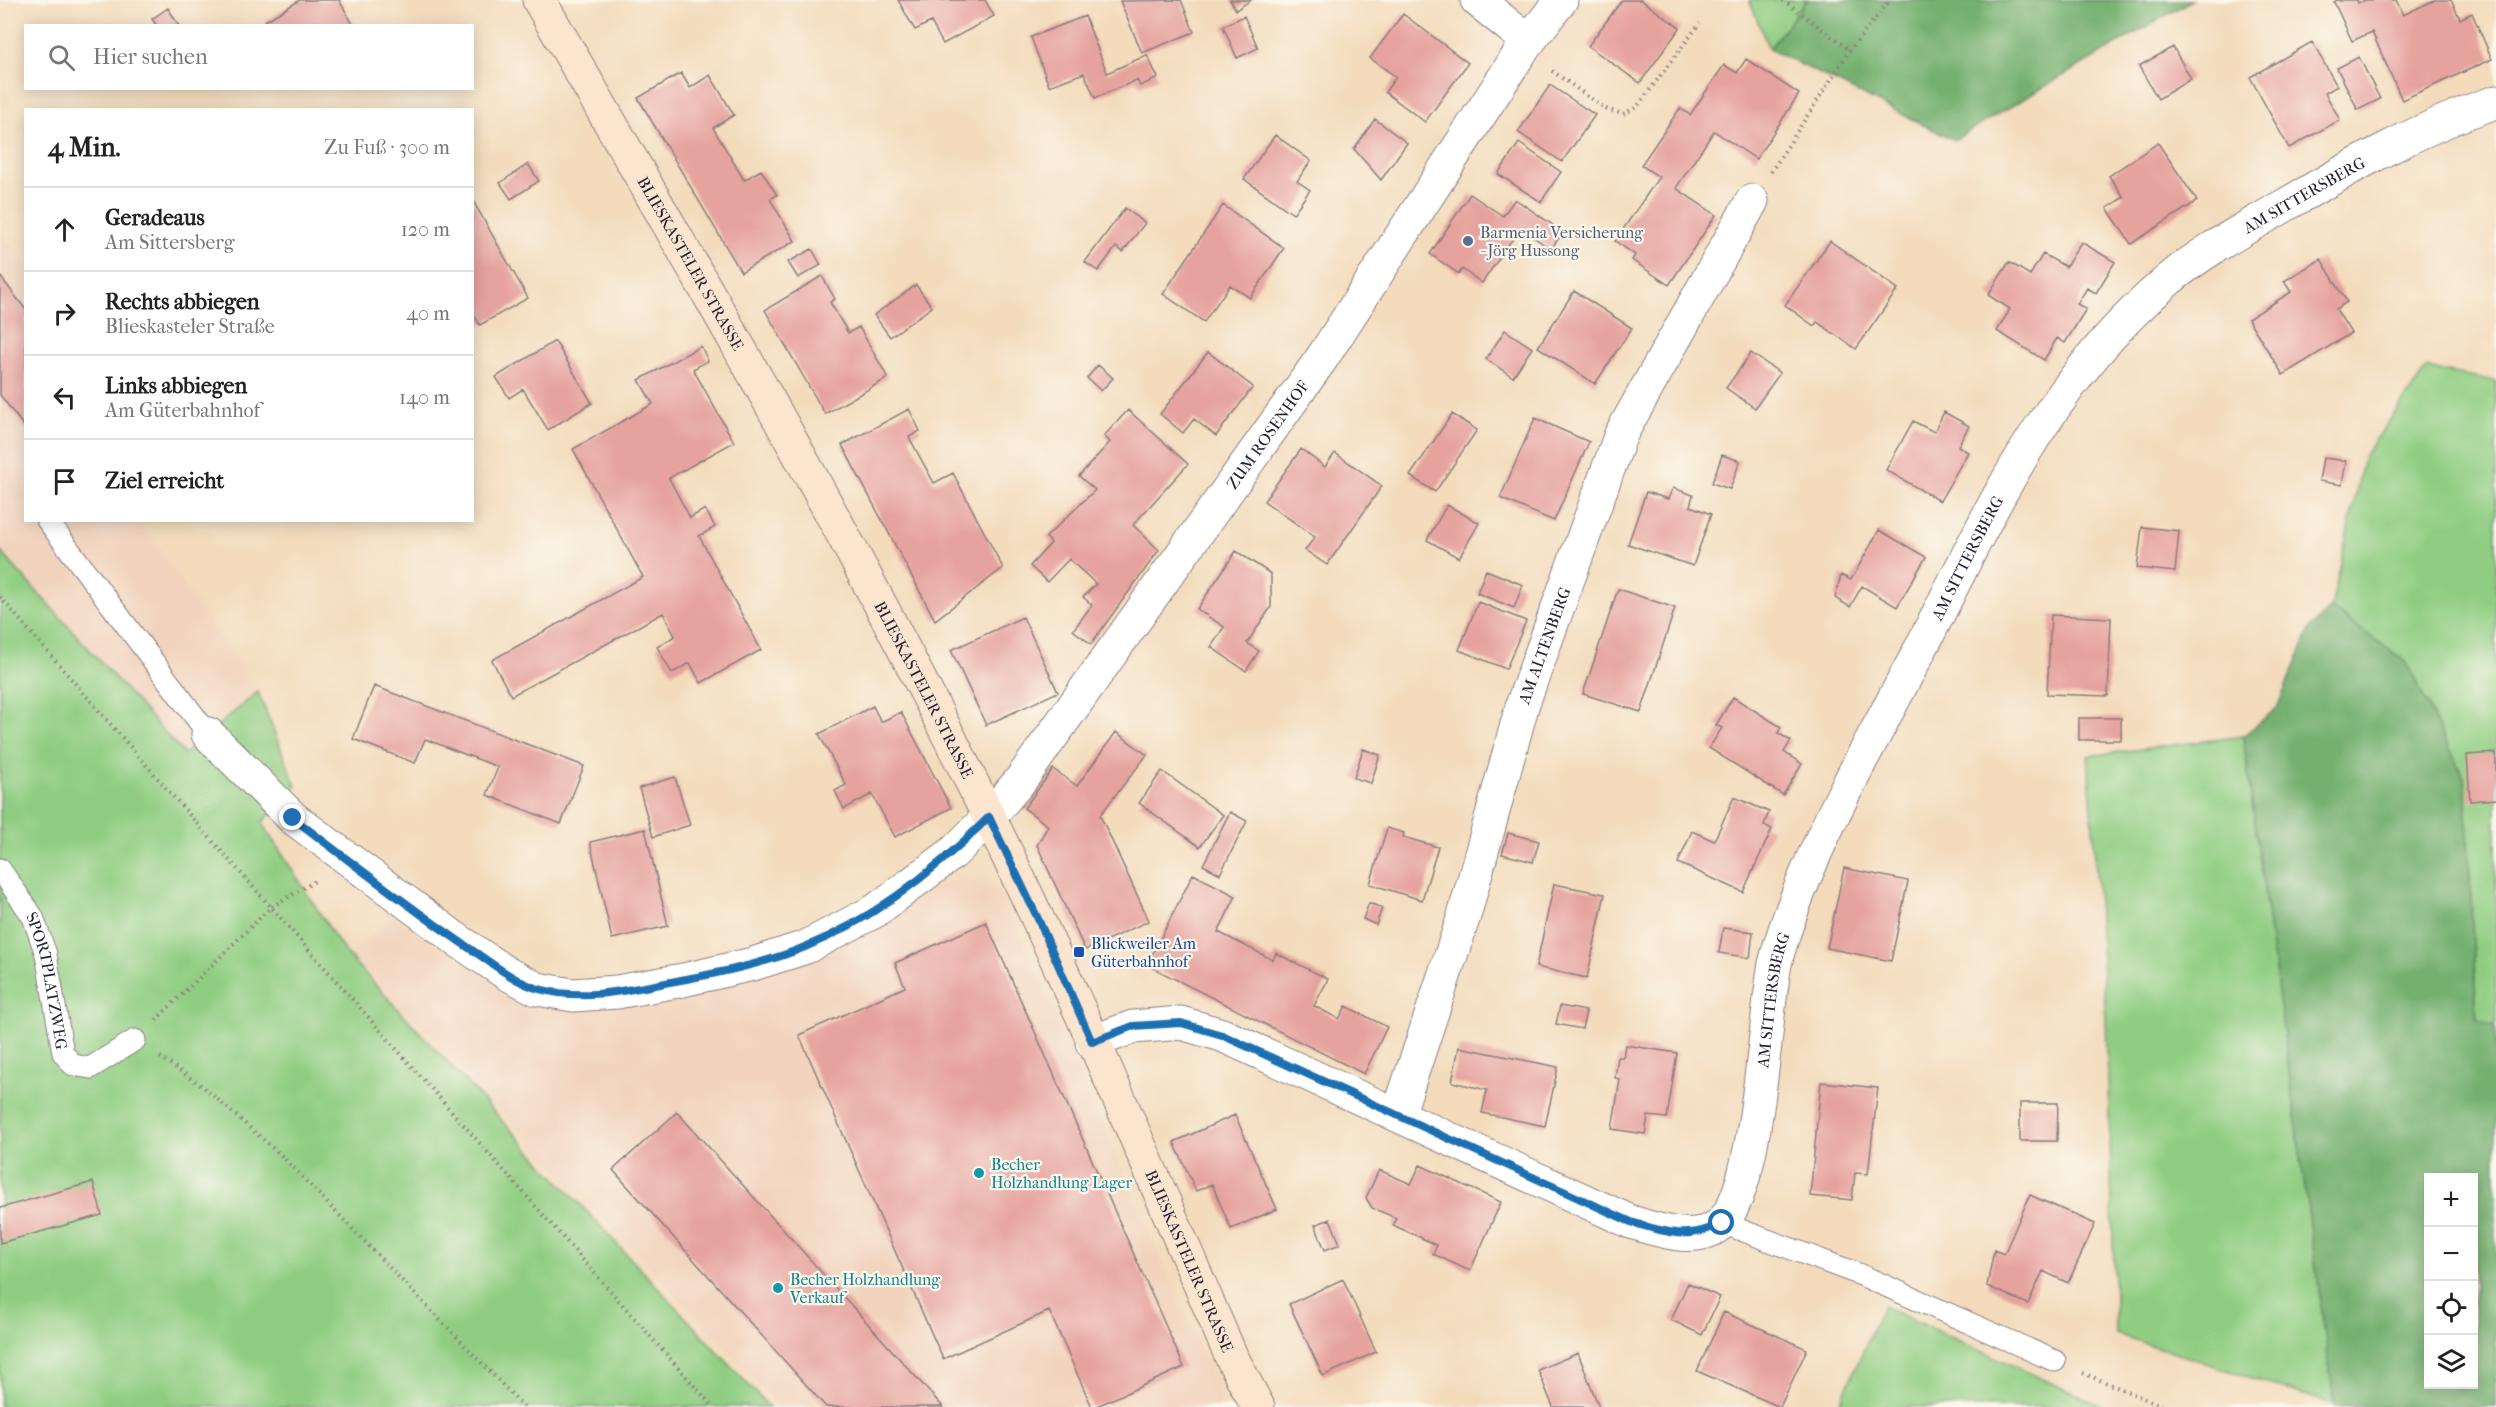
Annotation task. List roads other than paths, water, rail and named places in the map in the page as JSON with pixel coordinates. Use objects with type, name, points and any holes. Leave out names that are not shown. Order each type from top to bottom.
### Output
[{"type":"street","name":"BLIESKASTELER STRASSE","points":[[538,0],[789,435],[989,817],[1039,921],[1232,1358],[1258,1407]]},
{"type":"street","points":[[1477,0],[1525,45]]},
{"type":"street","name":"ZUM ROSENHOF","points":[[208,734],[293,818],[489,962],[537,989],[573,995],[617,992],[753,964],[806,947],[875,911],[953,853],[989,817],[1020,781],[1322,358],[1525,45],[1561,0]]},
{"type":"street","name":"AM SITTERSBERG","points":[[1722,1223],[1737,1197],[1750,1155],[1774,968],[1785,926],[1820,842],[2002,491],[2058,401],[2115,333],[2166,281],[2230,237],[2371,155],[2496,102]]},
{"type":"street","name":"AM ALTENBERG","points":[[1398,1115],[1464,916],[1523,703],[1621,434],[1752,201]]},
{"type":"street","points":[[1092,1042],[1133,1026],[1181,1023],[1222,1035],[1631,1222],[1668,1233],[1704,1233],[1722,1223]]},
{"type":"lane","points":[[49,522],[208,734]]},
{"type":"lane","name":"SPORTPLATZWEG","points":[[0,869],[33,917],[46,954],[63,1053],[73,1065],[90,1068],[135,1040]]},
{"type":"lane","points":[[1722,1223],[1861,1275],[2055,1361]]},
{"type":"place","name":"Barmenia Versicherung - Jörg Hussong","points":[[1468,241]]},
{"type":"place","name":"Blickweiler Am Güterbahnhof","points":[[1079,952]]},
{"type":"place","name":"Becher Holzhandlung Lager","points":[[979,1173]]},
{"type":"place","name":"Becher Holzhandlung Verkauf","points":[[778,1288]]}]
